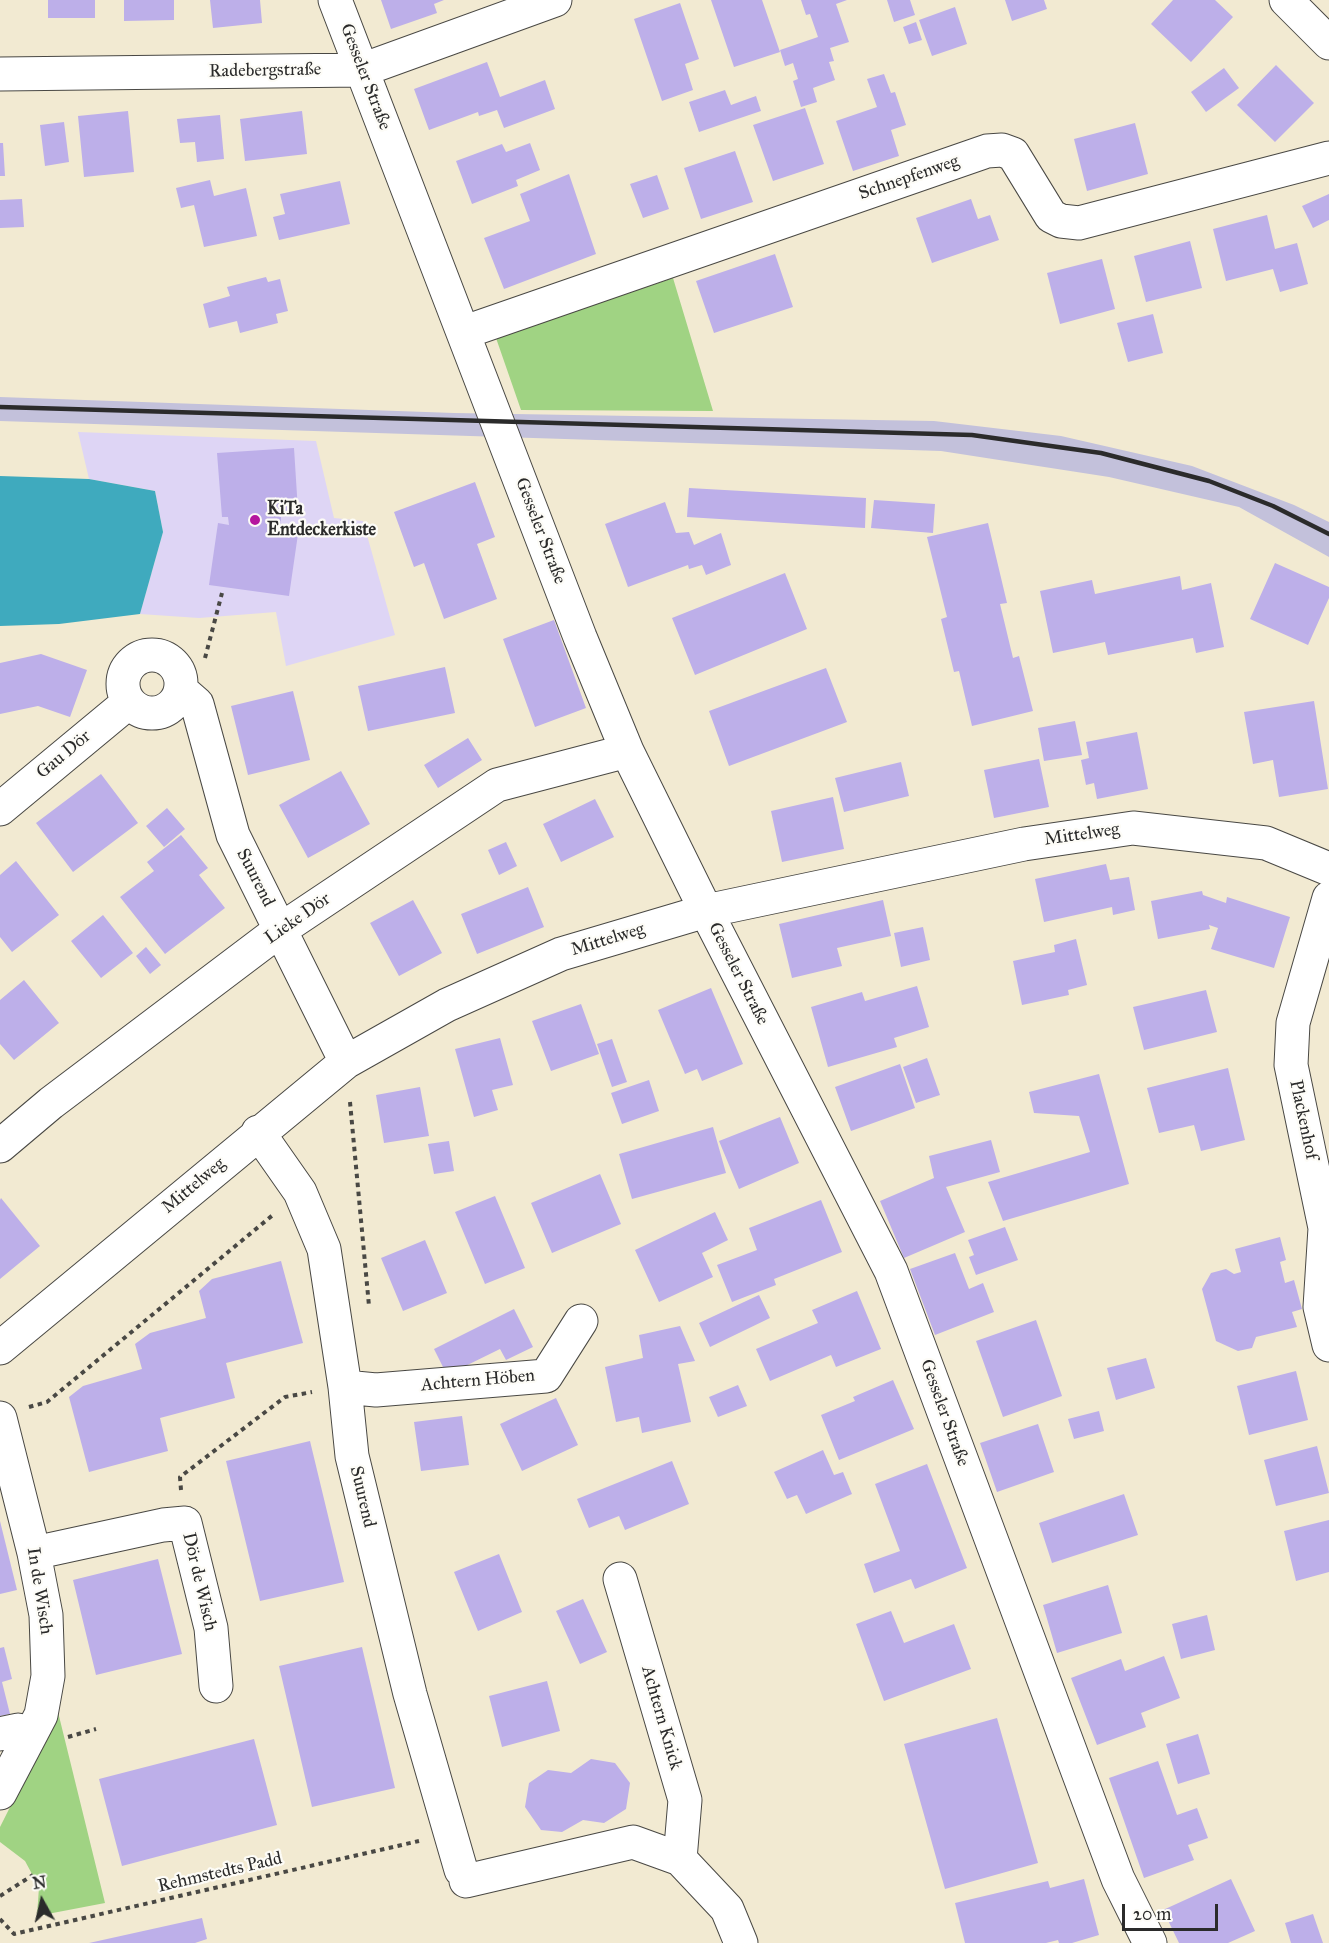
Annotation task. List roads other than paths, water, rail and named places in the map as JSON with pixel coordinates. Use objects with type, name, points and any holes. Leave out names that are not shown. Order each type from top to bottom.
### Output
[{"type":"street","name":"Gesseler Straße","points":[[335,0],[465,332],[580,637],[627,751],[891,1271],[1118,1879],[1150,1943]]},
{"type":"street","name":"Radebergstraße","points":[[0,74],[362,69],[555,0]]},
{"type":"street","points":[[1286,0],[1329,43]]},
{"type":"street","name":"Schnepfenweg","points":[[465,332],[987,151],[1002,150],[1013,154],[1051,216],[1061,221],[1079,223],[1329,158]]},
{"type":"street","points":[[159,654],[175,665],[181,690],[172,705],[161,712],[142,711],[129,702],[123,676],[138,657],[159,654]]},
{"type":"street","name":"Suurend","points":[[181,690],[197,704],[233,835],[346,1062]]},
{"type":"street","name":"Gau Dör","points":[[0,809],[129,702]]},
{"type":"street","name":"Lieke Dör","points":[[0,1146],[51,1103],[280,930],[497,785],[627,751]]},
{"type":"street","name":"Mittelweg","points":[[0,1348],[258,1132],[346,1062],[447,1005],[561,954],[706,910],[1024,843],[1133,828],[1266,843],[1329,869]]},
{"type":"street","name":"Plackenhof","points":[[1329,898],[1293,1023],[1291,1065],[1325,1228],[1320,1307],[1329,1345]]},
{"type":"street","name":"Suurend","points":[[258,1132],[300,1192],[324,1249],[345,1387],[352,1456],[410,1694],[463,1875],[633,1842],[680,1859]]},
{"type":"street","name":"Achtern Höben","points":[[345,1387],[376,1390],[546,1376],[581,1321]]},
{"type":"street","name":"In de Wisch","points":[[0,1793],[15,1735],[41,1715],[48,1676],[46,1615],[9,1414]]},
{"type":"street","name":"Dör de Wisch","points":[[34,1553],[164,1525],[184,1523],[212,1628],[216,1686]]},
{"type":"street","name":"Achtern Knick","points":[[620,1579],[685,1800],[680,1859]]},
{"type":"street","points":[[680,1859],[727,1909],[741,1943]]},
{"type":"water","points":[[0,476],[89,479],[155,491],[163,532],[140,614],[59,624],[0,626]]},
{"type":"railway","points":[[0,407],[972,435],[1101,453],[1209,481],[1273,506],[1329,534]]},
{"type":"place","name":"KiTa Entdeckerkiste","points":[[255,520]]}]
